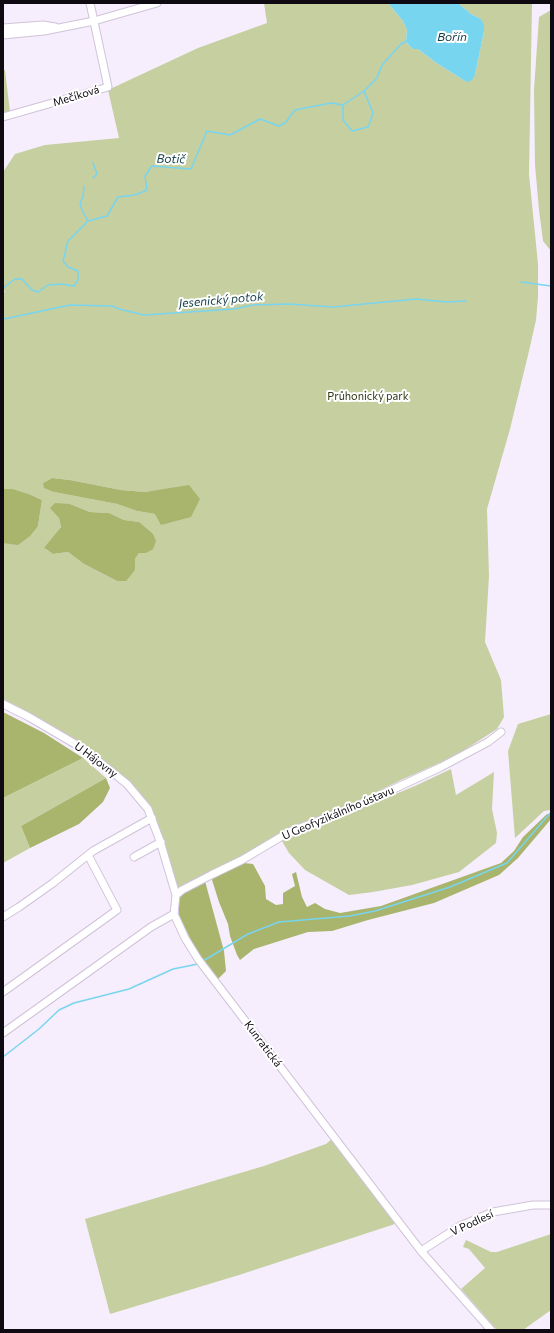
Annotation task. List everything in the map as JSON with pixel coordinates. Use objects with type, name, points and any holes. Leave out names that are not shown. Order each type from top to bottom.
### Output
[{"type":"street","points":[[90,3],[94,21]]},
{"type":"street","points":[[3,35],[44,31],[94,21],[156,3]]},
{"type":"street","name":"Mečíková","points":[[3,117],[108,87],[94,21]]},
{"type":"street","points":[[3,28],[43,25],[59,27]]},
{"type":"street","name":"U Hájovny","points":[[3,704],[29,717],[82,748],[127,784],[148,809],[161,842],[176,894],[174,914]]},
{"type":"street","name":"U Geofyzikálního ústavu","points":[[176,894],[211,874],[242,860],[289,832],[354,807],[441,767],[488,742],[501,732]]},
{"type":"street","points":[[3,916],[19,907],[47,887],[88,855],[152,818]]},
{"type":"street","points":[[134,857],[161,842]]},
{"type":"street","points":[[3,992],[117,910],[88,855]]},
{"type":"street","points":[[3,1033],[151,927],[174,914]]},
{"type":"street","name":"Kunratická","points":[[174,914],[185,938],[198,959],[421,1251],[491,1330]]},
{"type":"street","name":"V Podlesí","points":[[421,1251],[460,1226],[493,1212],[533,1205],[551,1205]]},
{"type":"green space","name":"Průhonický park","points":[[264,3],[388,3],[403,21],[407,30],[406,42],[413,49],[418,49],[465,81],[475,75],[484,31],[481,19],[471,14],[458,3],[532,3],[529,174],[538,264],[536,320],[510,429],[487,509],[489,576],[485,642],[501,680],[504,717],[497,729],[455,756],[350,805],[287,829],[239,858],[177,888],[164,843],[151,808],[130,782],[85,746],[3,699],[3,543],[6,543],[38,526],[42,500],[13,489],[3,489],[3,295],[5,291],[3,290],[3,172],[15,154],[45,145],[119,138],[108,90],[198,48],[267,23]],"holes":[[[52,478],[121,490],[145,492],[161,490],[155,514],[137,511],[117,504],[54,492],[43,483]],[[70,504],[90,512],[109,513],[124,520],[139,522],[146,553],[139,553],[135,559],[135,570],[117,581],[84,564],[68,552],[53,554],[45,549],[61,527],[59,518]]]},
{"type":"green space","points":[[551,10],[551,251],[543,241],[539,210],[535,165],[534,90],[539,17]]},
{"type":"green space","points":[[3,70],[5,70],[10,112],[3,114]]},
{"type":"green space","points":[[52,478],[121,490],[145,492],[189,485],[200,499],[191,517],[161,525],[155,514],[137,511],[117,504],[54,492],[44,488],[43,483]]},
{"type":"green space","points":[[3,489],[13,489],[42,500],[38,526],[30,536],[18,545],[3,543]]},
{"type":"green space","points":[[55,503],[70,504],[90,512],[109,513],[124,520],[139,522],[153,534],[156,541],[153,549],[146,553],[139,553],[135,559],[135,570],[126,581],[117,581],[84,564],[68,552],[53,554],[44,548],[61,527],[59,518],[50,508]]},
{"type":"green space","points":[[3,712],[44,733],[83,758],[3,798]]},
{"type":"green space","points":[[551,714],[551,810],[544,811],[515,838],[508,751],[518,724]]},
{"type":"green space","points":[[83,758],[106,778],[21,826],[30,848],[3,863],[3,798]]},
{"type":"green space","points":[[451,769],[456,795],[494,772],[492,809],[497,833],[496,843],[459,872],[412,885],[349,895],[305,870],[289,853],[282,841],[415,786]]},
{"type":"green space","points":[[106,778],[110,788],[103,802],[79,824],[30,848],[21,826]]},
{"type":"green space","points":[[547,814],[551,814],[551,819],[518,858],[499,875],[434,903],[332,931],[308,932],[254,949],[240,960],[230,936],[228,924],[212,880],[213,878],[244,863],[253,864],[265,886],[266,899],[276,905],[283,904],[283,893],[295,886],[292,874],[296,872],[302,897],[307,907],[315,903],[325,909],[340,913],[381,906],[501,863],[514,851],[523,837]]},
{"type":"green space","points":[[205,881],[224,951],[226,971],[218,979],[196,951],[179,915],[179,894]]},
{"type":"green space","points":[[332,1139],[395,1224],[239,1275],[110,1314],[85,1219],[264,1166],[326,1144]]},
{"type":"green space","points":[[551,1234],[551,1310],[523,1330],[497,1330],[461,1289],[485,1268],[469,1249],[463,1247],[466,1240],[491,1252],[497,1252]]},
{"type":"water","name":"Bořín","points":[[388,3],[458,3],[471,14],[481,19],[484,25],[484,31],[475,75],[472,80],[468,82],[465,81],[418,49],[413,49],[406,42],[407,30],[403,21]]},
{"type":"waterway","name":"Botič","points":[[3,288],[15,279],[22,279],[32,290],[38,292],[48,285],[60,284],[74,286],[78,280],[78,271],[68,267],[63,261],[68,241],[88,221],[107,216],[118,197],[135,195],[147,190],[145,176],[152,166],[191,169],[207,131],[230,135],[260,119],[279,126],[285,123],[295,110],[331,103],[343,105],[364,91],[377,78],[382,65],[401,44],[407,41]]},
{"type":"waterway","points":[[343,106],[343,120],[352,131],[368,127],[373,113],[364,91]]},
{"type":"waterway","points":[[93,163],[97,174],[93,178]]},
{"type":"waterway","points":[[84,186],[83,197],[80,203],[88,221]]},
{"type":"waterway","name":"Jesenický potok","points":[[521,282],[551,286]]},
{"type":"waterway","name":"Jesenický potok","points":[[4,319],[70,305],[112,306],[144,315],[234,309],[253,305],[289,304],[333,307],[416,299],[447,302],[466,301]]},
{"type":"waterway","points":[[203,961],[248,934],[279,922],[350,916],[375,911],[450,887],[507,863],[551,812]]},
{"type":"waterway","points":[[3,1057],[39,1029],[59,1010],[74,1003],[129,989],[173,969],[198,964]]}]
